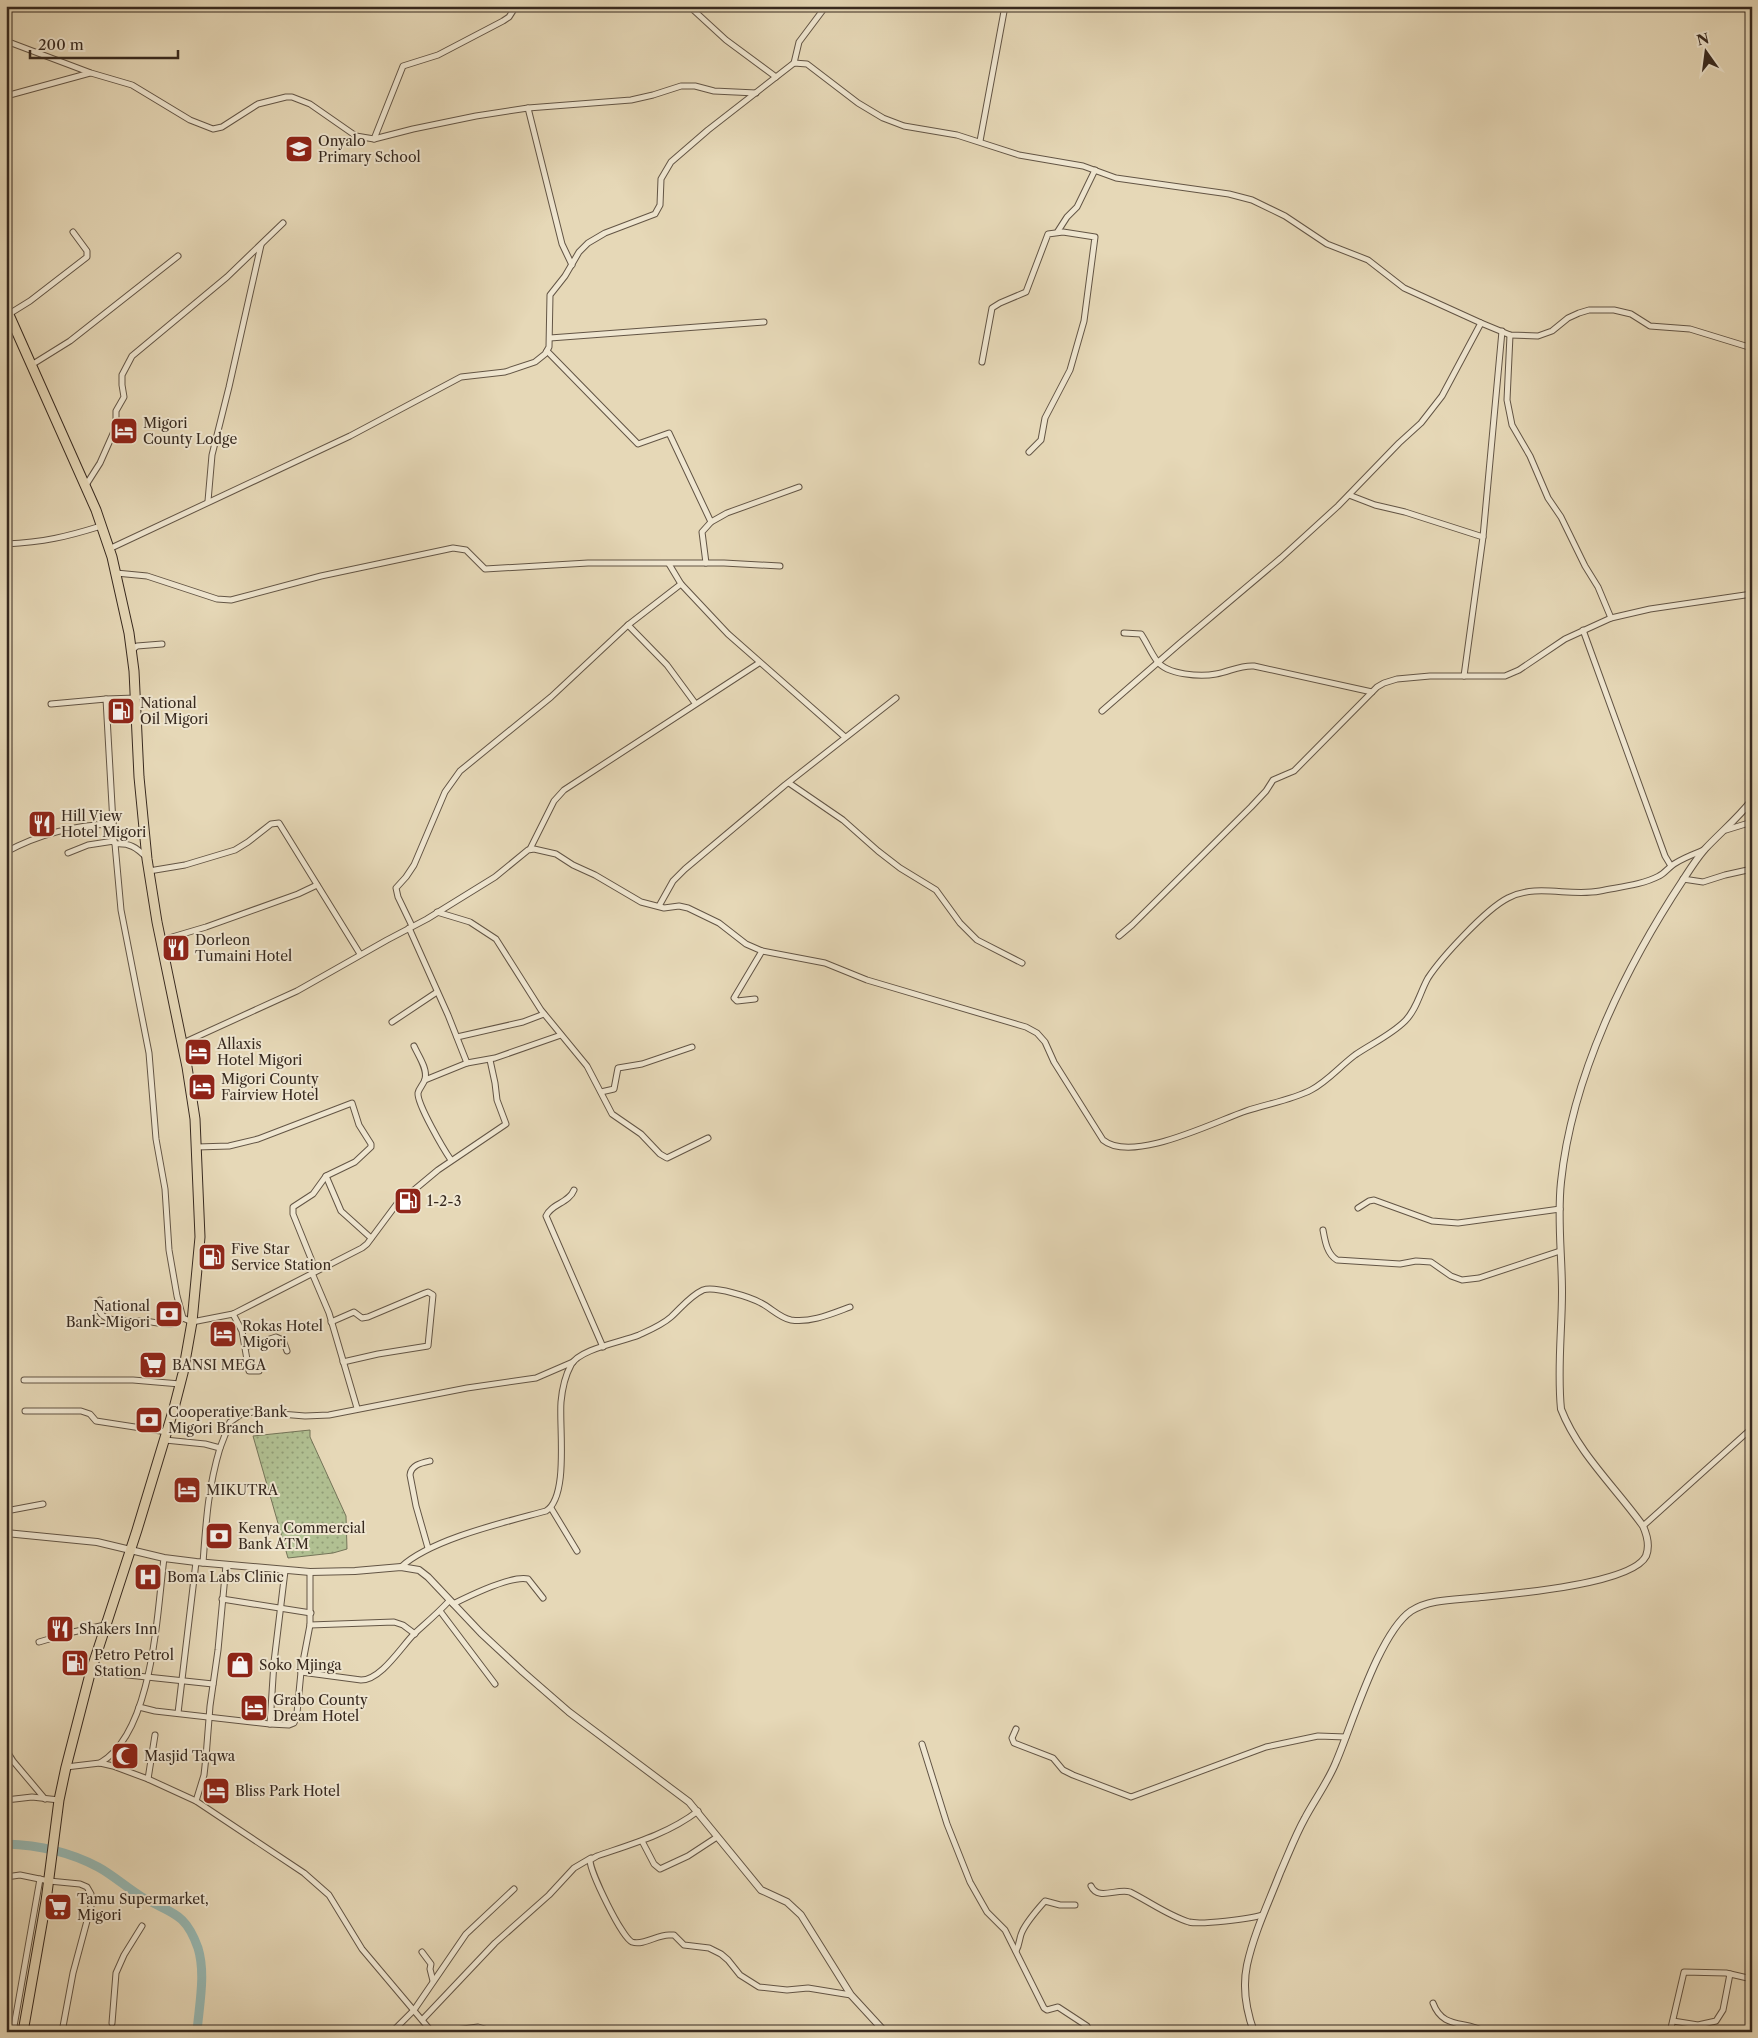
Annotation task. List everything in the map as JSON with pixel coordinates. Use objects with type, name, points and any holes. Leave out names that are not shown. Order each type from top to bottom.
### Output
[{"type":"highway","points":[[7,311],[33,364],[86,485],[116,573],[132,650],[139,778],[147,859],[192,1098],[197,1147],[200,1237],[187,1320],[180,1384],[131,1550],[90,1674],[66,1767],[59,1800],[50,1864],[44,1880],[23,2032]]},
{"type":"street","points":[[374,140],[403,66],[438,55],[503,22],[510,17],[516,6]]},
{"type":"street","points":[[689,6],[726,40],[776,77]]},
{"type":"street","points":[[794,63],[799,42],[826,6]]},
{"type":"street","points":[[980,141],[1005,6]]},
{"type":"street","points":[[6,41],[118,80],[208,128],[222,127],[258,104],[279,98],[292,97],[318,108],[356,136],[374,140],[412,129],[528,108],[631,100],[681,86],[695,86],[714,91],[756,93]]},
{"type":"street","points":[[109,549],[350,436],[461,377],[517,369],[535,362],[547,351],[550,338],[548,302],[550,294],[572,265],[579,252],[588,243],[615,229],[655,214],[660,205],[661,179],[667,168],[680,154],[794,63],[802,63],[813,68],[858,103],[890,121],[904,126],[957,135],[1019,155],[1069,163],[1125,180],[1229,194],[1252,200],[1285,216],[1327,244],[1368,260],[1404,288],[1481,324],[1510,335],[1538,336],[1552,331],[1568,318],[1579,313],[1594,310],[1614,310],[1631,314],[1650,326],[1690,329],[1752,348]]},
{"type":"street","points":[[6,96],[91,72]]},
{"type":"street","points":[[528,108],[562,244],[572,265]]},
{"type":"street","points":[[1058,232],[1067,217],[1077,207],[1095,170]]},
{"type":"street","points":[[86,485],[100,463],[117,425],[116,411],[124,397],[122,375],[132,356],[227,277],[283,223]]},
{"type":"street","points":[[7,311],[30,301],[87,257],[87,251],[73,232]]},
{"type":"street","points":[[982,362],[992,308],[1026,292],[1048,234],[1058,232],[1096,237],[1084,321],[1070,370],[1045,418],[1041,440],[1029,452]]},
{"type":"street","points":[[208,501],[212,455],[261,244]]},
{"type":"street","points":[[33,364],[64,345],[178,256]]},
{"type":"street","points":[[550,338],[764,322]]},
{"type":"street","points":[[1102,711],[1281,558],[1349,495],[1437,405],[1481,324]]},
{"type":"street","points":[[1464,676],[1483,537],[1502,331]]},
{"type":"street","points":[[1510,335],[1507,400],[1512,425],[1530,456],[1548,498],[1561,517],[1585,566],[1598,586],[1611,618]]},
{"type":"street","points":[[547,351],[638,444],[669,433],[711,522]]},
{"type":"street","points":[[706,563],[702,532],[711,522],[727,513],[798,487]]},
{"type":"street","points":[[1349,495],[1483,537]]},
{"type":"street","points":[[6,544],[41,542],[62,538],[101,526]]},
{"type":"street","points":[[116,573],[158,579],[217,598],[231,600],[358,567],[453,548],[466,550],[485,569],[561,564],[706,563],[780,566]]},
{"type":"street","points":[[668,564],[681,584],[728,634],[845,737]]},
{"type":"street","points":[[467,1062],[398,897],[396,888],[406,878],[414,865],[448,786],[466,766],[551,697],[628,626],[681,584]]},
{"type":"street","points":[[1119,936],[1251,807],[1266,791],[1273,780],[1294,771],[1372,692],[1384,683],[1397,679],[1440,675],[1493,677],[1512,674],[1552,646],[1611,618],[1650,609],[1752,594]]},
{"type":"street","points":[[628,626],[667,665],[695,704]]},
{"type":"street","points":[[1583,630],[1665,856],[1671,866]]},
{"type":"street","points":[[1124,633],[1141,634],[1157,663],[1175,672],[1204,675],[1254,666],[1372,692]]},
{"type":"street","points":[[132,650],[137,646],[162,644]]},
{"type":"street","points":[[182,1043],[297,991],[438,912],[495,877],[530,849],[547,812],[559,795],[759,663]]},
{"type":"street","points":[[52,704],[136,698]]},
{"type":"street","points":[[659,906],[677,876],[845,737],[876,716],[896,698]]},
{"type":"street","points":[[106,699],[114,842],[121,910],[149,1053],[155,1131],[166,1201],[169,1250],[177,1296],[187,1320]]},
{"type":"street","points":[[789,783],[843,820],[878,852],[936,890],[960,923],[977,940],[1022,963]]},
{"type":"street","points":[[1254,2032],[1245,2001],[1246,1973],[1252,1945],[1262,1915],[1298,1830],[1332,1772],[1355,1711],[1384,1648],[1401,1622],[1410,1612],[1443,1601],[1535,1591],[1621,1574],[1637,1566],[1645,1557],[1648,1542],[1643,1526],[1583,1448],[1565,1421],[1560,1409],[1561,1182],[1569,1135],[1591,1055],[1634,964],[1683,879],[1705,849],[1726,830],[1752,800]]},
{"type":"street","points":[[149,872],[185,865],[235,850],[276,822],[282,826],[360,954]]},
{"type":"street","points":[[1726,830],[1752,822]]},
{"type":"street","points":[[6,852],[26,842],[64,829],[95,824],[113,824]]},
{"type":"street","points":[[68,853],[88,845],[114,842],[133,846],[147,859]]},
{"type":"street","points":[[530,849],[556,854],[636,900],[659,906],[688,908],[719,923],[746,944],[762,951],[825,963],[867,980],[1026,1027],[1037,1033],[1046,1042],[1054,1062],[1099,1136],[1113,1146],[1152,1145],[1246,1110],[1307,1092],[1325,1081],[1354,1056],[1404,1022],[1413,1011],[1427,981],[1441,961],[1488,914],[1507,899],[1524,892],[1536,890],[1581,893],[1601,891],[1654,878],[1671,866],[1705,849]]},
{"type":"street","points":[[1683,879],[1704,882],[1725,874],[1752,869]]},
{"type":"street","points":[[162,940],[206,927],[298,894],[317,885]]},
{"type":"street","points":[[438,912],[470,922],[492,935],[544,1014],[584,1061],[612,1114],[642,1134],[664,1157],[672,1157],[708,1138]]},
{"type":"street","points":[[755,999],[737,1001],[734,998],[762,951]]},
{"type":"street","points":[[392,1022],[437,992]]},
{"type":"street","points":[[457,1037],[523,1022],[544,1014]]},
{"type":"street","points":[[452,1160],[438,1140],[419,1100],[418,1091],[425,1080],[467,1062],[490,1060],[561,1036]]},
{"type":"street","points":[[414,1046],[424,1070],[425,1080]]},
{"type":"street","points":[[601,1092],[614,1089],[618,1068],[650,1062],[692,1047]]},
{"type":"street","points":[[100,1300],[98,1307],[100,1312],[113,1320],[139,1320],[173,1324],[187,1320],[233,1314],[362,1248],[396,1205],[452,1160],[506,1122],[498,1104],[490,1060]]},
{"type":"street","points":[[197,1147],[229,1146],[258,1140],[351,1102],[359,1125],[372,1144],[371,1147],[354,1162],[326,1176],[313,1194],[295,1204],[292,1210],[331,1322],[357,1408]]},
{"type":"street","points":[[326,1176],[341,1211],[371,1238]]},
{"type":"street","points":[[574,1190],[570,1196],[547,1213],[547,1218],[603,1346]]},
{"type":"street","points":[[1358,1208],[1373,1199],[1432,1221],[1458,1223],[1560,1209]]},
{"type":"street","points":[[1322,1230],[1328,1249],[1337,1260],[1400,1264],[1416,1261],[1431,1262],[1438,1265],[1451,1276],[1462,1280],[1479,1278],[1560,1251]]},
{"type":"street","points":[[178,1713],[212,1477],[230,1422],[244,1413],[320,1416],[494,1383],[536,1378],[603,1346],[628,1339],[664,1323],[686,1302],[706,1289],[722,1291],[756,1301],[791,1320],[815,1318],[850,1307]]},
{"type":"street","points":[[331,1322],[354,1312],[362,1318],[368,1317],[427,1293],[433,1295],[428,1346],[343,1362]]},
{"type":"street","points":[[233,1314],[240,1324],[246,1347],[249,1371],[259,1371]]},
{"type":"street","points":[[246,1347],[276,1337],[283,1340],[287,1351]]},
{"type":"street","points":[[401,1567],[415,1555],[428,1548],[551,1508],[555,1503],[559,1487],[563,1394],[569,1370],[574,1361]]},
{"type":"street","points":[[24,1380],[133,1380],[180,1384]]},
{"type":"street","points":[[26,1411],[80,1411],[90,1414],[96,1421],[220,1448]]},
{"type":"street","points":[[1643,1526],[1752,1428]]},
{"type":"street","points":[[428,1548],[416,1506],[410,1471],[414,1466],[430,1462]]},
{"type":"street","points":[[6,1510],[43,1504]]},
{"type":"street","points":[[551,1508],[577,1551]]},
{"type":"street","points":[[6,1533],[97,1542],[164,1558],[200,1563],[310,1572],[356,1571],[401,1567],[424,1573],[481,1633],[562,1705],[679,1793],[698,1811],[761,1890],[787,1902],[801,1915],[851,1995],[885,2032]]},
{"type":"street","points":[[100,1763],[109,1758],[119,1748],[139,1707],[149,1678],[164,1558]]},
{"type":"street","points":[[196,1801],[204,1775],[226,1565]]},
{"type":"street","points":[[270,1724],[285,1571]]},
{"type":"street","points":[[139,1707],[289,1726],[295,1721],[301,1672],[310,1625],[310,1572]]},
{"type":"street","points":[[301,1672],[366,1680],[378,1674],[415,1634],[451,1603],[522,1578],[528,1579],[544,1598]]},
{"type":"street","points":[[222,1600],[311,1612]]},
{"type":"street","points":[[440,1611],[495,1684]]},
{"type":"street","points":[[310,1625],[394,1622],[403,1625],[415,1634]]},
{"type":"street","points":[[39,1642],[105,1625]]},
{"type":"street","points":[[90,1674],[109,1673],[213,1684]]},
{"type":"street","points":[[1016,1729],[1012,1738],[1014,1743],[1052,1758],[1063,1770],[1072,1776],[1131,1797],[1266,1747],[1318,1736],[1346,1737]]},
{"type":"street","points":[[148,1779],[154,1736]]},
{"type":"street","points":[[922,1744],[947,1824],[970,1882],[987,1912],[1005,1930],[1045,2009],[1058,2007],[1087,2026],[1090,2032]]},
{"type":"street","points":[[6,1750],[13,1761],[45,1798]]},
{"type":"street","points":[[6,1761],[13,1761]]},
{"type":"street","points":[[66,1767],[100,1763],[148,1779],[196,1801],[304,1874],[323,1889],[335,1904],[362,1949],[414,2010],[424,2019],[432,2032]]},
{"type":"street","points":[[6,1800],[45,1798],[59,1800]]},
{"type":"street","points":[[424,2019],[495,1943],[549,1895],[574,1868],[592,1858],[642,1841],[675,1827],[698,1811]]},
{"type":"street","points":[[642,1841],[654,1864],[660,1869],[688,1856],[717,1837]]},
{"type":"street","points":[[592,1858],[590,1864],[610,1910],[626,1937],[632,1942],[641,1942],[666,1934],[674,1935],[682,1944],[709,1948],[720,1954],[728,1960],[740,1975],[758,1987],[787,1990],[808,1988],[851,1995]]},
{"type":"street","points":[[6,1877],[20,1875],[83,1885],[90,1890],[92,1899],[73,1973],[62,2032]]},
{"type":"street","points":[[13,2032],[44,1880]]},
{"type":"street","points":[[1091,1886],[1097,1893],[1123,1890],[1130,1892],[1175,1916],[1194,1922],[1244,1919],[1262,1915]]},
{"type":"street","points":[[392,2032],[414,2010],[466,1934],[514,1889]]},
{"type":"street","points":[[1016,1951],[1026,1925],[1044,1902],[1064,1906],[1074,1904]]},
{"type":"street","points":[[112,2023],[116,1973],[124,1955],[142,1926]]},
{"type":"street","points":[[422,1952],[431,1964],[443,1967]]},
{"type":"street","points":[[431,1964],[430,1969],[433,1981]]},
{"type":"street","points":[[1670,2032],[1684,1972],[1730,1974],[1752,1979]]},
{"type":"street","points":[[1673,2021],[1698,2025],[1716,2021],[1723,2010],[1730,1974]]},
{"type":"street","points":[[1433,2003],[1439,2016],[1485,2032]]},
{"type":"street","points":[[441,2032],[478,2027],[494,2032]]},
{"type":"green space","points":[[310,1430],[310,1437],[346,1516],[347,1549],[333,1553],[288,1558],[253,1436]]},
{"type":"waterway","points":[[6,1844],[53,1850],[76,1857],[104,1870],[142,1897],[182,1920],[193,1936],[198,1948],[202,1968],[197,2032]]},
{"type":"place","name":"Onyalo Primary School","points":[[299,149]]},
{"type":"place","name":"Migori County Lodge","points":[[124,431]]},
{"type":"place","name":"National Oil Migori","points":[[121,711]]},
{"type":"place","name":"Hill View Hotel Migori","points":[[42,824]]},
{"type":"place","name":"Dorleon Tumaini Hotel","points":[[176,948]]},
{"type":"place","name":"Allaxis Hotel Migori","points":[[198,1052]]},
{"type":"place","name":"Migori County Fairview Hotel","points":[[202,1087]]},
{"type":"place","name":"1-2-3","points":[[408,1201]]},
{"type":"place","name":"Five Star Service Station","points":[[212,1257]]},
{"type":"place","name":"National Bank-Migori","points":[[169,1314]]},
{"type":"place","name":"Rokas Hotel Migori","points":[[223,1334]]},
{"type":"place","name":"BANSI MEGA","points":[[153,1365]]},
{"type":"place","name":"Cooperative Bank Migori Branch","points":[[149,1420]]},
{"type":"place","name":"MIKUTRA","points":[[187,1490]]},
{"type":"place","name":"Kenya Commercial Bank ATM","points":[[219,1536]]},
{"type":"place","name":"Boma Labs Clinic","points":[[148,1577]]},
{"type":"place","name":"Shakers Inn","points":[[60,1629]]},
{"type":"place","name":"Petro Petrol Station","points":[[75,1663]]},
{"type":"place","name":"Soko Mjinga","points":[[240,1665]]},
{"type":"place","name":"Grabo County Dream Hotel","points":[[254,1708]]},
{"type":"place","name":"Masjid Taqwa","points":[[125,1756]]},
{"type":"place","name":"Bliss Park Hotel","points":[[216,1791]]},
{"type":"place","name":"Tamu Supermarket, Migori","points":[[58,1907]]}]
